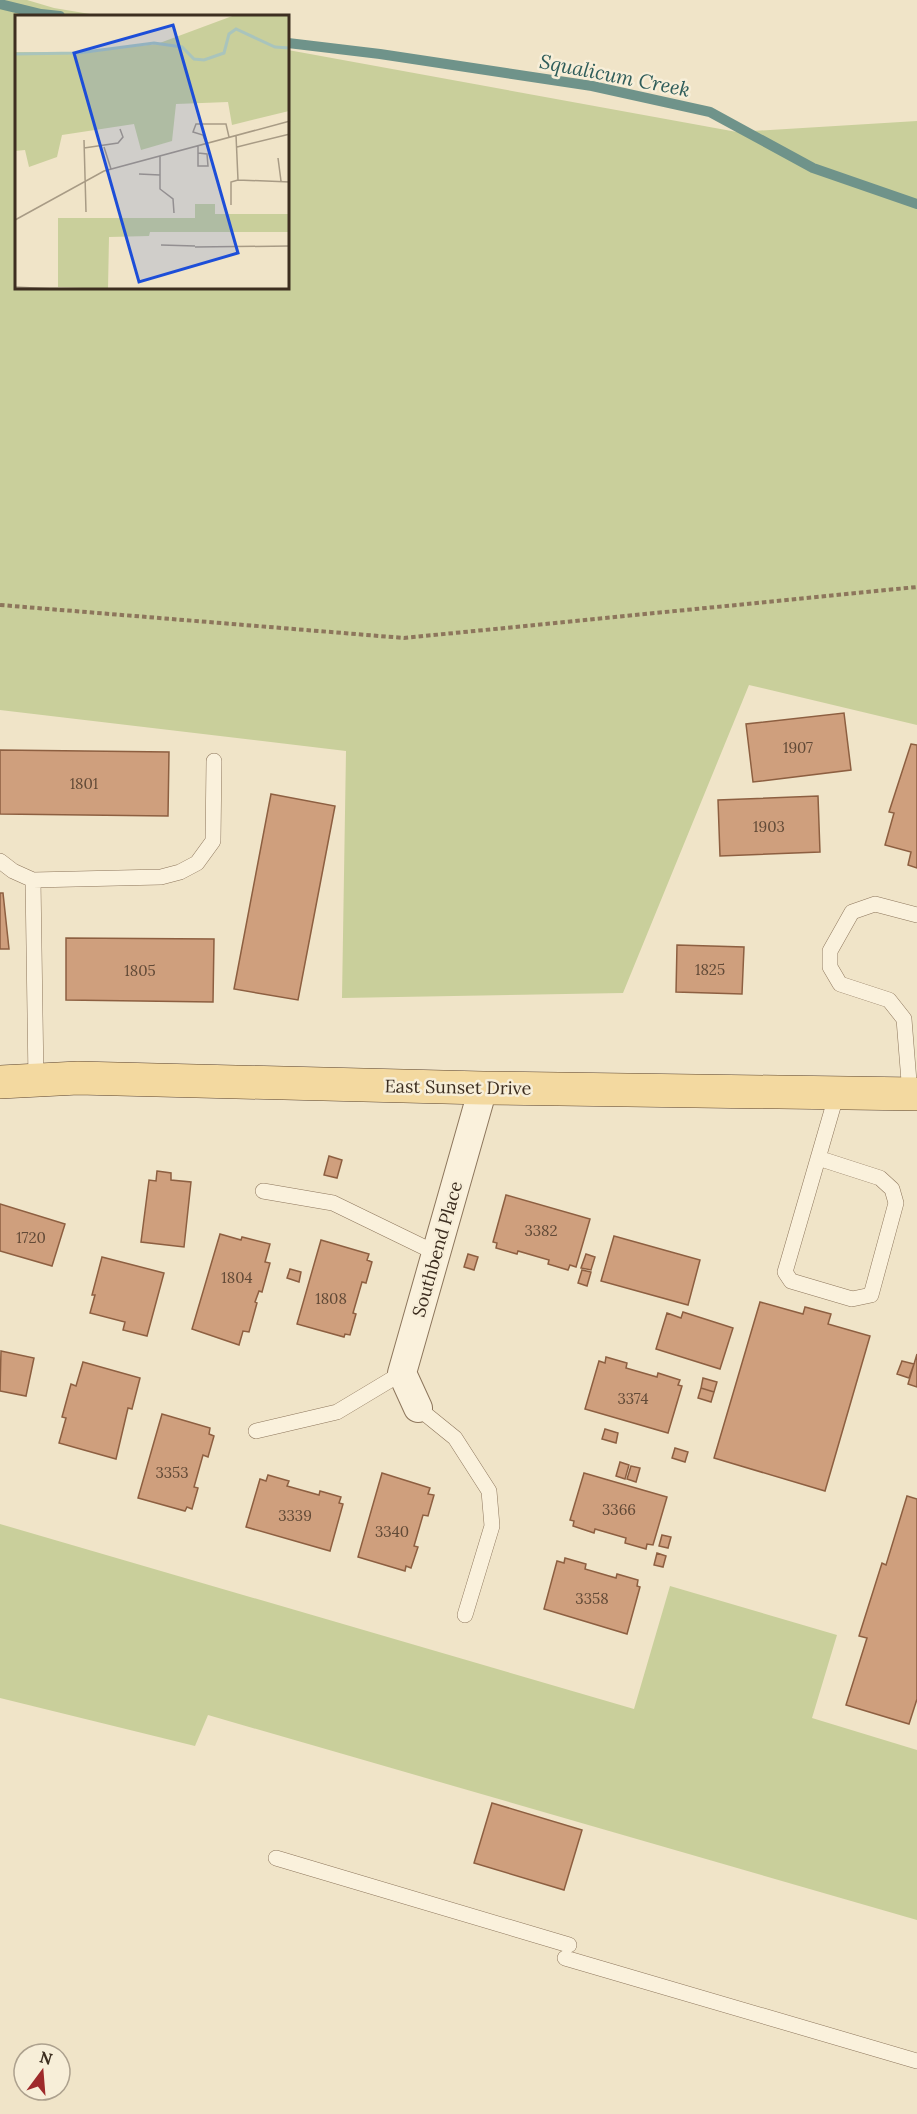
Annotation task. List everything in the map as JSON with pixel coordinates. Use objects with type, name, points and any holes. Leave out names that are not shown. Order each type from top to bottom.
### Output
[{"type":"main road","name":"East Sunset Drive","points":[[0,1082],[90,1078],[483,1088],[914,1094]]},
{"type":"street","name":"Southbend Place","points":[[402,1373],[483,1088]]},
{"type":"street","points":[[402,1373],[417,1408]]},
{"type":"lane","points":[[0,861],[13,871],[33,880],[161,877],[180,872],[197,863],[213,841],[214,761]]},
{"type":"lane","points":[[33,880],[36,1080]]},
{"type":"lane","points":[[914,1094],[904,1019],[889,1000],[840,984],[830,967],[830,951],[852,912],[875,904],[917,915]]},
{"type":"lane","points":[[818,1158],[880,1178],[892,1189],[896,1203],[871,1295],[852,1299],[791,1281],[785,1272],[818,1158],[837,1093]]},
{"type":"lane","points":[[262,1191],[333,1203],[436,1253]]},
{"type":"lane","points":[[256,1431],[337,1412],[402,1373]]},
{"type":"lane","points":[[417,1408],[454,1438],[489,1491],[492,1526],[465,1615]]},
{"type":"lane","points":[[276,1858],[917,2061]]},
{"type":"path","points":[[0,605],[404,638],[917,587]]},
{"type":"green space","points":[[0,0],[27,0],[54,8],[96,15],[15,15],[15,290],[290,290],[290,50],[737,132],[917,121],[917,725],[749,685],[623,993],[342,998],[346,751],[0,710]]},
{"type":"green space","points":[[0,1524],[634,1709],[670,1586],[837,1635],[812,1718],[917,1750],[917,1920],[208,1715],[195,1746],[0,1698]]},
{"type":"building","points":[[844,713],[851,770],[753,782],[746,724]]},
{"type":"building","points":[[911,744],[917,745],[917,868],[908,865],[911,852],[885,845],[894,813],[889,812]]},
{"type":"building","points":[[0,750],[169,752],[168,816],[0,814]]},
{"type":"building","points":[[271,794],[335,806],[298,1000],[234,989]]},
{"type":"building","points":[[818,796],[820,852],[720,856],[718,800]]},
{"type":"building","points":[[0,893],[3,893],[9,949],[0,949]]},
{"type":"building","points":[[66,938],[214,939],[213,1002],[66,1000]]},
{"type":"building","points":[[677,945],[744,947],[742,994],[676,992]]},
{"type":"building","points":[[329,1156],[342,1160],[337,1178],[324,1175]]},
{"type":"building","points":[[157,1171],[171,1173],[171,1180],[191,1182],[184,1247],[141,1242],[149,1180],[156,1181]]},
{"type":"building","points":[[506,1195],[590,1219],[576,1267],[570,1265],[568,1270],[548,1264],[549,1260],[518,1251],[517,1254],[496,1248],[497,1243],[493,1242]]},
{"type":"building","points":[[0,1204],[65,1224],[52,1266],[0,1251]]},
{"type":"building","points":[[220,1234],[270,1244],[265,1262],[270,1263],[262,1292],[259,1291],[255,1302],[257,1303],[249,1332],[243,1331],[239,1345],[192,1329]]},
{"type":"building","points":[[614,1236],[700,1260],[688,1305],[601,1281]]},
{"type":"building","points":[[321,1240],[369,1254],[367,1260],[372,1262],[366,1283],[362,1282],[353,1313],[356,1314],[350,1335],[345,1334],[344,1337],[297,1324]]},
{"type":"building","points":[[468,1254],[478,1257],[474,1270],[464,1267]]},
{"type":"building","points":[[586,1254],[595,1257],[591,1270],[581,1268]]},
{"type":"building","points":[[102,1257],[164,1273],[147,1336],[123,1330],[125,1322],[90,1313],[95,1295],[92,1295]]},
{"type":"building","points":[[290,1269],[301,1272],[299,1282],[287,1278]]},
{"type":"building","points":[[582,1270],[591,1272],[587,1286],[578,1283]]},
{"type":"building","points":[[760,1302],[803,1314],[805,1307],[831,1314],[828,1324],[870,1336],[825,1491],[714,1458]]},
{"type":"building","points":[[683,1312],[733,1328],[720,1369],[656,1349],[667,1313],[681,1318]]},
{"type":"building","points":[[1,1351],[34,1358],[26,1396],[0,1391]]},
{"type":"building","points":[[917,1354],[917,1387],[908,1384]]},
{"type":"building","points":[[606,1357],[627,1363],[626,1368],[657,1377],[658,1373],[680,1380],[678,1385],[682,1386],[668,1433],[585,1409],[599,1361],[605,1363]]},
{"type":"building","points":[[902,1361],[914,1364],[909,1378],[897,1374]]},
{"type":"building","points":[[83,1362],[140,1378],[132,1409],[128,1408],[116,1459],[59,1443],[66,1418],[62,1417],[71,1384],[76,1386]]},
{"type":"building","points":[[703,1378],[717,1382],[714,1392],[701,1388]]},
{"type":"building","points":[[701,1388],[714,1392],[711,1402],[698,1398]]},
{"type":"building","points":[[162,1414],[210,1428],[209,1434],[214,1436],[208,1457],[203,1455],[194,1487],[198,1488],[192,1509],[187,1507],[185,1511],[138,1498]]},
{"type":"building","points":[[605,1429],[618,1433],[616,1443],[602,1439]]},
{"type":"building","points":[[675,1448],[688,1452],[685,1462],[672,1458]]},
{"type":"building","points":[[620,1462],[629,1465],[625,1479],[616,1476]]},
{"type":"building","points":[[631,1466],[640,1468],[636,1482],[627,1479]]},
{"type":"building","points":[[382,1473],[430,1488],[428,1494],[434,1495],[428,1516],[423,1515],[414,1546],[418,1547],[411,1568],[406,1566],[405,1571],[358,1557]]},
{"type":"building","points":[[584,1473],[667,1497],[653,1545],[647,1544],[646,1549],[625,1543],[626,1538],[595,1529],[594,1533],[573,1526],[574,1521],[570,1520]]},
{"type":"building","points":[[268,1475],[289,1481],[287,1486],[319,1495],[320,1491],[341,1497],[339,1503],[343,1504],[330,1551],[246,1527],[260,1479],[266,1481]]},
{"type":"building","points":[[907,1496],[917,1499],[917,1699],[909,1724],[846,1705],[867,1638],[859,1636],[882,1563],[886,1565]]},
{"type":"building","points":[[662,1535],[671,1537],[668,1548],[659,1546]]},
{"type":"building","points":[[657,1553],[666,1556],[663,1567],[654,1565]]},
{"type":"building","points":[[565,1558],[586,1564],[585,1569],[616,1578],[617,1574],[638,1580],[637,1586],[640,1587],[627,1634],[544,1609],[557,1561],[564,1563]]},
{"type":"building","points":[[492,1803],[582,1830],[564,1890],[474,1863]]},
{"type":"waterway","name":"Squalicum Creek","points":[[0,4],[50,15]]},
{"type":"waterway","name":"Squalicum Creek","points":[[290,43],[380,54],[592,86],[710,112],[813,168],[917,204]]}]
